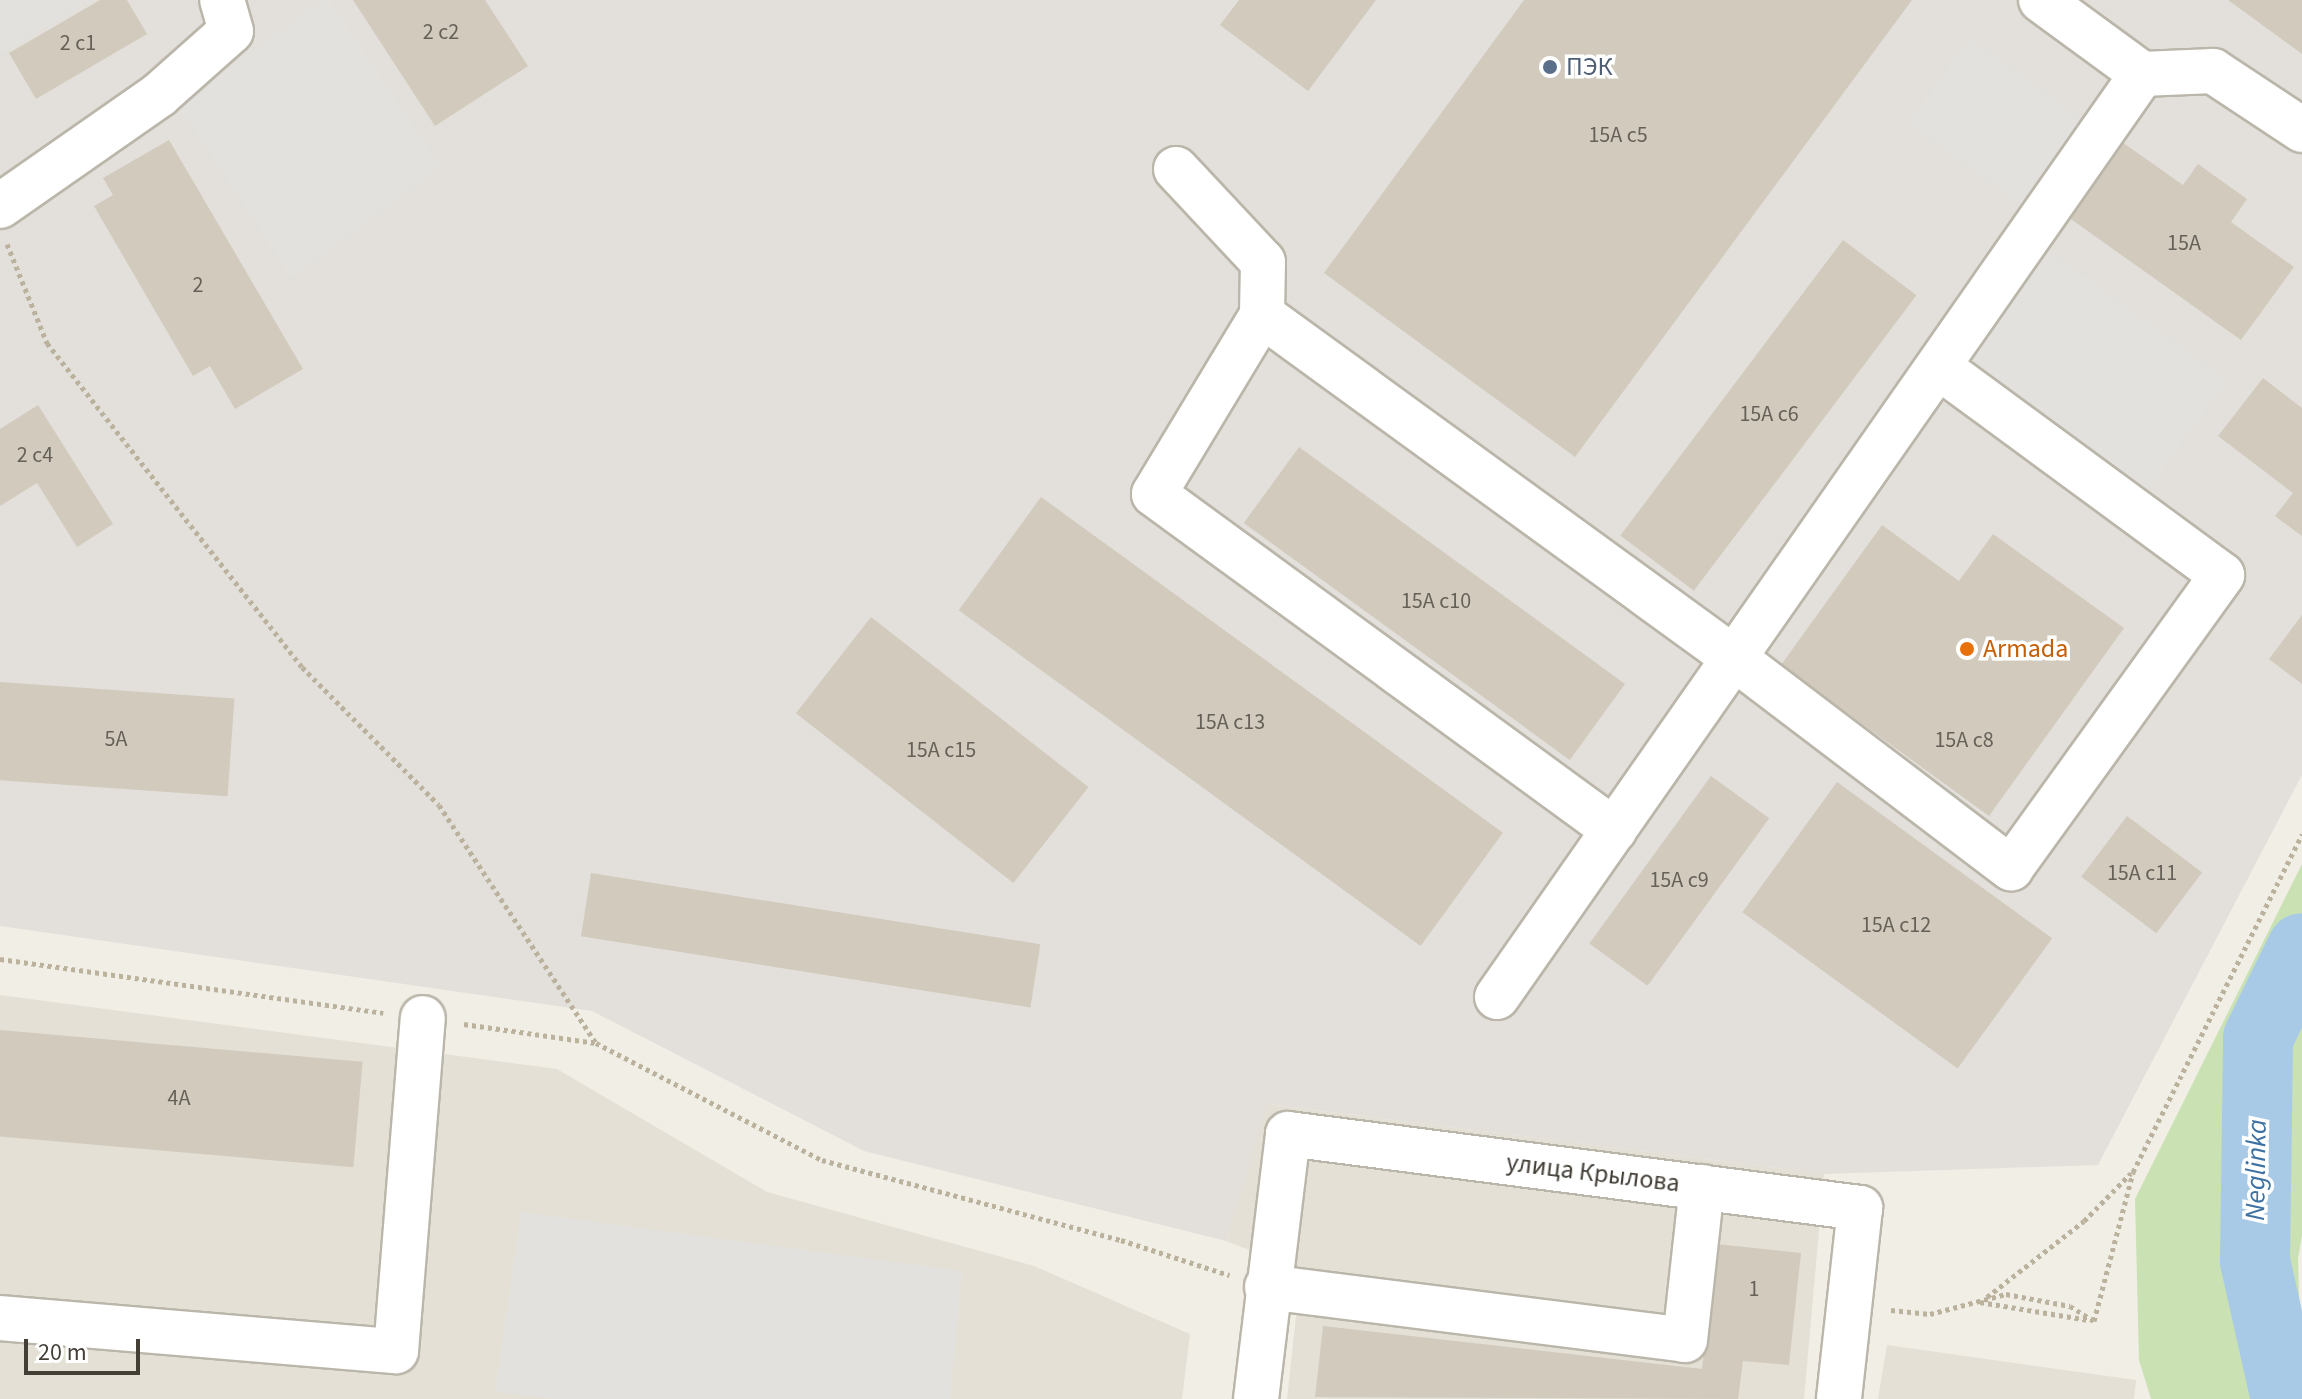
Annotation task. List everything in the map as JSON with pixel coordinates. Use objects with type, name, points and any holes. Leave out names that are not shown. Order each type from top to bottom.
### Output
[{"type":"street","points":[[3,224],[231,31],[222,0]]},
{"type":"street","points":[[2041,0],[2142,74],[2213,71],[2302,130]]},
{"type":"street","points":[[1497,997],[1940,368],[2142,74]]},
{"type":"street","points":[[1176,169],[1263,262],[1262,315],[1154,494],[1614,830]]},
{"type":"street","points":[[1262,315],[1734,658],[2011,868],[2222,575],[1940,368]]},
{"type":"street","points":[[0,1318],[396,1351],[423,1018]]},
{"type":"street","name":"улица Крылова","points":[[1267,1287],[1288,1134],[1860,1208],[1839,1399]]},
{"type":"street","points":[[1256,1399],[1267,1287],[1685,1340],[1702,1187]]},
{"type":"path","points":[[3,224],[47,343],[302,667],[439,805],[596,1043]]},
{"type":"path","points":[[2094,1321],[2133,1172],[2302,834]]},
{"type":"path","points":[[0,959],[596,1043],[822,1160],[1121,1240],[1267,1287]]},
{"type":"path","points":[[2094,1321],[1980,1302],[2084,1221],[2133,1172]]},
{"type":"path","points":[[1850,1306],[1930,1314],[2006,1294],[2070,1306],[2094,1321]]},
{"type":"shaded area","points":[[0,0],[2302,0],[2302,775],[2098,1165],[1824,1174],[1268,1104],[1226,1241],[864,1151],[592,1011],[0,926]]},
{"type":"shaded area","points":[[0,0],[90,0],[0,55]]},
{"type":"shaded area","points":[[322,0],[328,0],[441,167],[292,278],[179,106]]},
{"type":"shaded area","points":[[1970,38],[2082,120],[2021,205],[1908,123]]},
{"type":"shaded area","points":[[2047,249],[2227,380],[2147,491],[1966,360]]},
{"type":"shaded area","points":[[0,995],[557,1069],[767,1192],[1034,1266],[1190,1334],[1182,1399],[0,1399]]},
{"type":"shaded area","points":[[1267,1104],[1824,1174],[1804,1399],[1287,1399],[1301,1270],[1226,1241]]},
{"type":"shaded area","points":[[521,1212],[962,1271],[950,1399],[556,1399],[495,1392]]},
{"type":"shaded area","points":[[1887,1345],[2136,1380],[2134,1399],[1878,1399]]},
{"type":"green space","points":[[2302,864],[2302,1235],[2298,1259],[2302,1399],[2151,1399],[2139,1360],[2135,1199]]},
{"type":"building","points":[[100,0],[127,0],[147,34],[36,99],[9,53]]},
{"type":"building","points":[[353,0],[485,0],[528,66],[435,126]]},
{"type":"building","points":[[1239,0],[1376,0],[1308,91],[1220,25]]},
{"type":"building","points":[[1524,0],[1912,0],[1575,457],[1324,273]]},
{"type":"building","points":[[2228,0],[2302,0],[2302,54]]},
{"type":"building","points":[[169,140],[303,369],[235,409],[210,366],[193,376],[94,206],[113,195],[103,178]]},
{"type":"building","points":[[2122,142],[2183,185],[2198,164],[2247,199],[2231,222],[2294,267],[2241,340],[2068,217]]},
{"type":"building","points":[[1843,240],[1916,295],[1694,591],[1620,535]]},
{"type":"building","points":[[2263,378],[2302,408],[2302,536],[2275,516],[2293,493],[2218,436]]},
{"type":"building","points":[[38,405],[113,524],[77,547],[37,483],[0,506],[0,429]]},
{"type":"building","points":[[1299,447],[1625,684],[1570,760],[1244,523]]},
{"type":"building","points":[[1041,497],[1503,833],[1421,946],[959,610]]},
{"type":"building","points":[[1882,525],[1959,581],[1993,534],[2124,628],[1989,816],[1781,665]]},
{"type":"building","points":[[2302,615],[2302,684],[2269,659]]},
{"type":"building","points":[[871,617],[1088,787],[1013,883],[796,713]]},
{"type":"building","points":[[0,682],[234,698],[228,796],[0,780]]},
{"type":"building","points":[[1711,776],[1769,818],[1648,986],[1589,943]]},
{"type":"building","points":[[1837,782],[2052,938],[1958,1069],[1742,912]]},
{"type":"building","points":[[2127,816],[2202,873],[2156,933],[2081,877]]},
{"type":"building","points":[[591,873],[1040,944],[1030,1007],[581,936]]},
{"type":"building","points":[[0,1030],[363,1062],[353,1167],[0,1136]]},
{"type":"building","points":[[1716,1244],[1801,1253],[1789,1365],[1743,1361],[1738,1399],[1315,1397],[1323,1326],[1702,1369]]},
{"type":"waterway","name":"Neglinka","points":[[2286,1399],[2255,1261],[2258,1038],[2302,948]]},
{"type":"place","name":"ПЭК","points":[[1550,67]]},
{"type":"place","name":"Armada","points":[[1967,649]]}]
